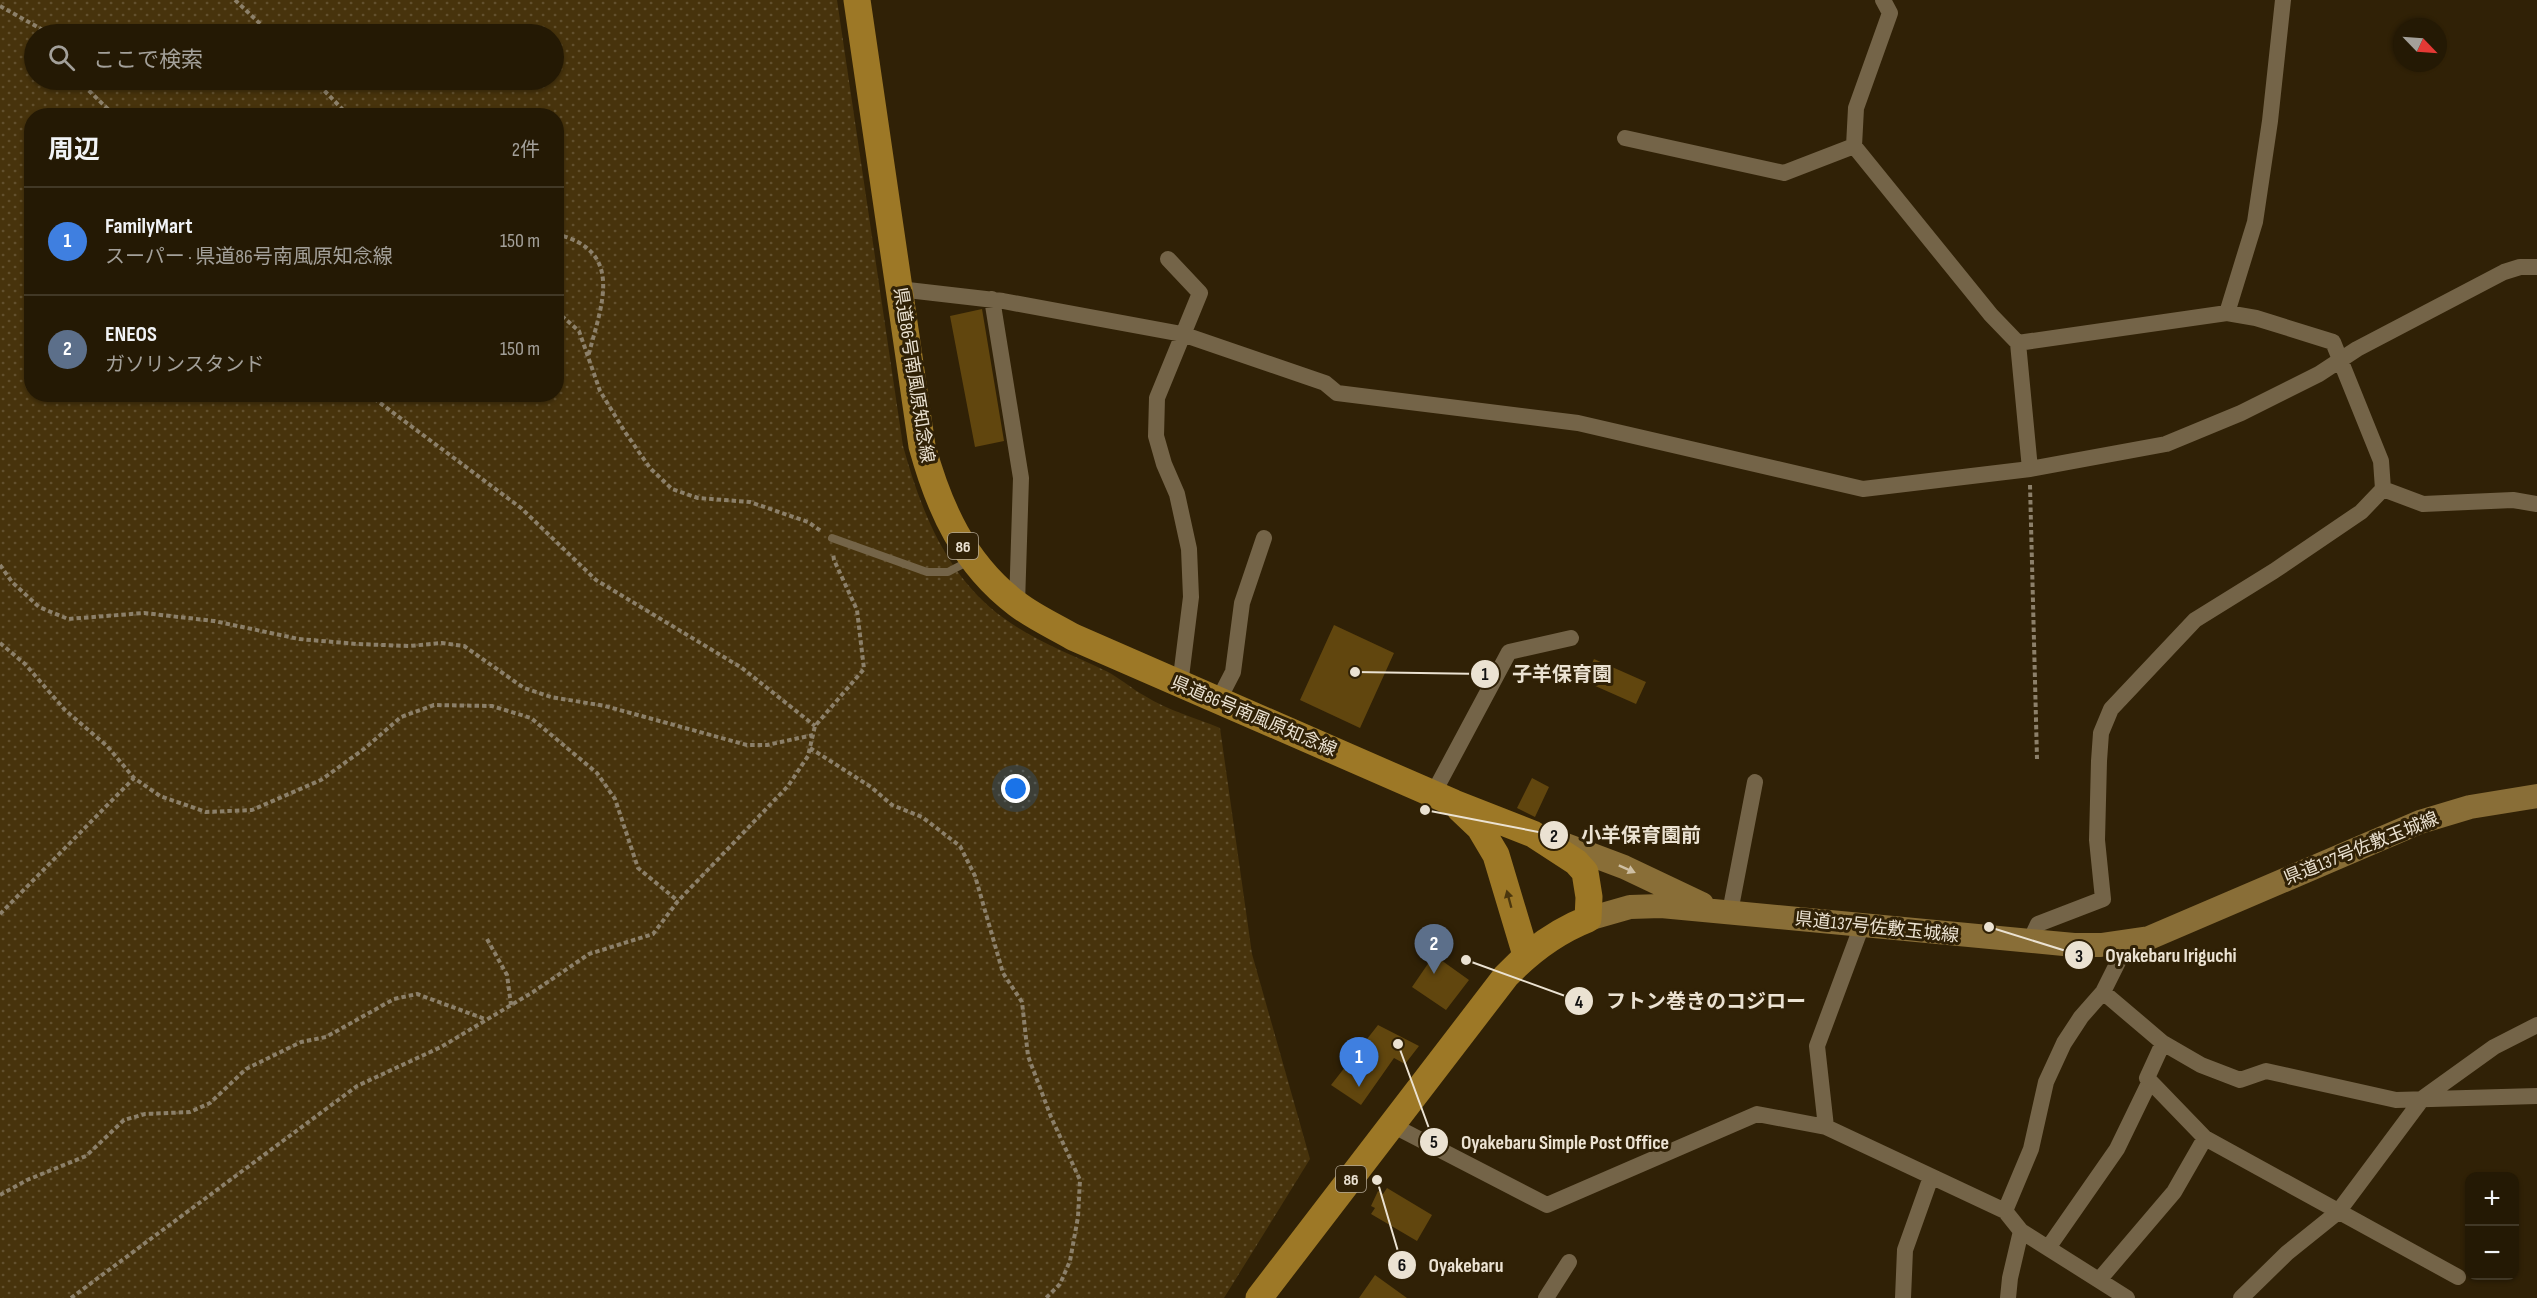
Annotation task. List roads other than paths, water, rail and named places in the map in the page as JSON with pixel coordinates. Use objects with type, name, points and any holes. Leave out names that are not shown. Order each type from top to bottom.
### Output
[{"type":"main road","name":"県道86号南風原知念線","points":[[859,1],[925,456],[933,485],[948,522],[972,559],[993,583],[1017,604],[1072,637],[1444,798],[1533,834],[1581,866],[1587,882],[1588,919]]},
{"type":"main road","name":"県道137号佐敷玉城線","points":[[1588,919],[1630,907],[1662,906],[2030,941],[2083,945],[2128,942],[2171,930],[2237,899],[2420,822],[2470,807],[2537,796]]},
{"type":"main road","name":"県道86号南風原知念線","points":[[1444,798],[1480,828],[1496,855],[1526,955]]},
{"type":"main road","points":[[1533,834],[1624,867],[1720,911]]},
{"type":"main road","name":"86","points":[[1259,1298],[1493,991],[1526,955],[1561,931],[1588,919]]},
{"type":"street","points":[[1883,0],[1890,13],[1856,108],[1854,146],[1991,315],[2018,343],[2030,469]]},
{"type":"street","points":[[2227,314],[2255,222],[2270,121],[2283,0]]},
{"type":"street","points":[[1624,138],[1784,173],[1854,146]]},
{"type":"street","points":[[1167,259],[1200,293],[1157,398],[1156,436],[1164,464],[1177,494],[1189,549],[1191,597],[1180,685]]},
{"type":"street","points":[[899,289],[992,299],[1182,334],[1324,383],[1337,393],[1578,423],[1863,489],[2030,469],[2166,444],[2241,413],[2504,272],[2520,267],[2537,267]]},
{"type":"street","points":[[992,299],[1021,478],[1017,604]]},
{"type":"street","points":[[2018,343],[2227,314],[2256,318],[2333,342],[2381,461],[2383,489],[2361,512],[2274,572],[2195,620],[2111,709],[2101,734],[2099,761],[2097,840],[2103,899],[2038,924],[2030,941]]},
{"type":"street","points":[[2383,489],[2423,504],[2513,500],[2537,504]]},
{"type":"street","points":[[1218,701],[1233,672],[1242,603],[1264,538]]},
{"type":"street","points":[[1444,798],[1509,652],[1571,638]]},
{"type":"street","points":[[1720,911],[1755,782]]},
{"type":"street","points":[[1826,1127],[1817,1046],[1862,925]]},
{"type":"street","points":[[2005,1211],[2031,1149],[2046,1082],[2055,1062],[2081,1017],[2103,993],[2128,942]]},
{"type":"street","points":[[2103,993],[2163,1043],[2201,1065],[2240,1080],[2266,1071],[2396,1100],[2537,1096]]},
{"type":"street","points":[[2241,1298],[2287,1253],[2338,1212],[2423,1098],[2494,1047],[2537,1025]]},
{"type":"street","points":[[2163,1043],[2147,1077],[2205,1138],[2458,1277]]},
{"type":"street","points":[[2048,1248],[2117,1149],[2150,1081]]},
{"type":"street","points":[[1392,1125],[1547,1205],[1757,1114],[1826,1127],[2005,1211],[2021,1231],[2127,1298]]},
{"type":"street","points":[[2099,1280],[2174,1192],[2205,1138]]},
{"type":"street","points":[[1903,1298],[1905,1250],[1931,1177]]},
{"type":"street","points":[[2007,1298],[2021,1231]]},
{"type":"street","points":[[1546,1298],[1569,1262]]},
{"type":"lane","points":[[832,538],[927,572],[948,572],[972,559]]},
{"type":"place","name":"子羊保育園","points":[[1355,672]]},
{"type":"place","name":"小羊保育園前","points":[[1425,810]]},
{"type":"place","name":"Oyakebaru Iriguchi","points":[[1989,927]]},
{"type":"place","name":"フトン巻きのコジロー","points":[[1466,960]]},
{"type":"place","name":"ENEOS","points":[[1434,974]]},
{"type":"place","name":"Oyakebaru Simple Post Office","points":[[1398,1044]]},
{"type":"place","name":"FamilyMart","points":[[1359,1087]]},
{"type":"place","name":"Oyakebaru","points":[[1377,1180]]}]
